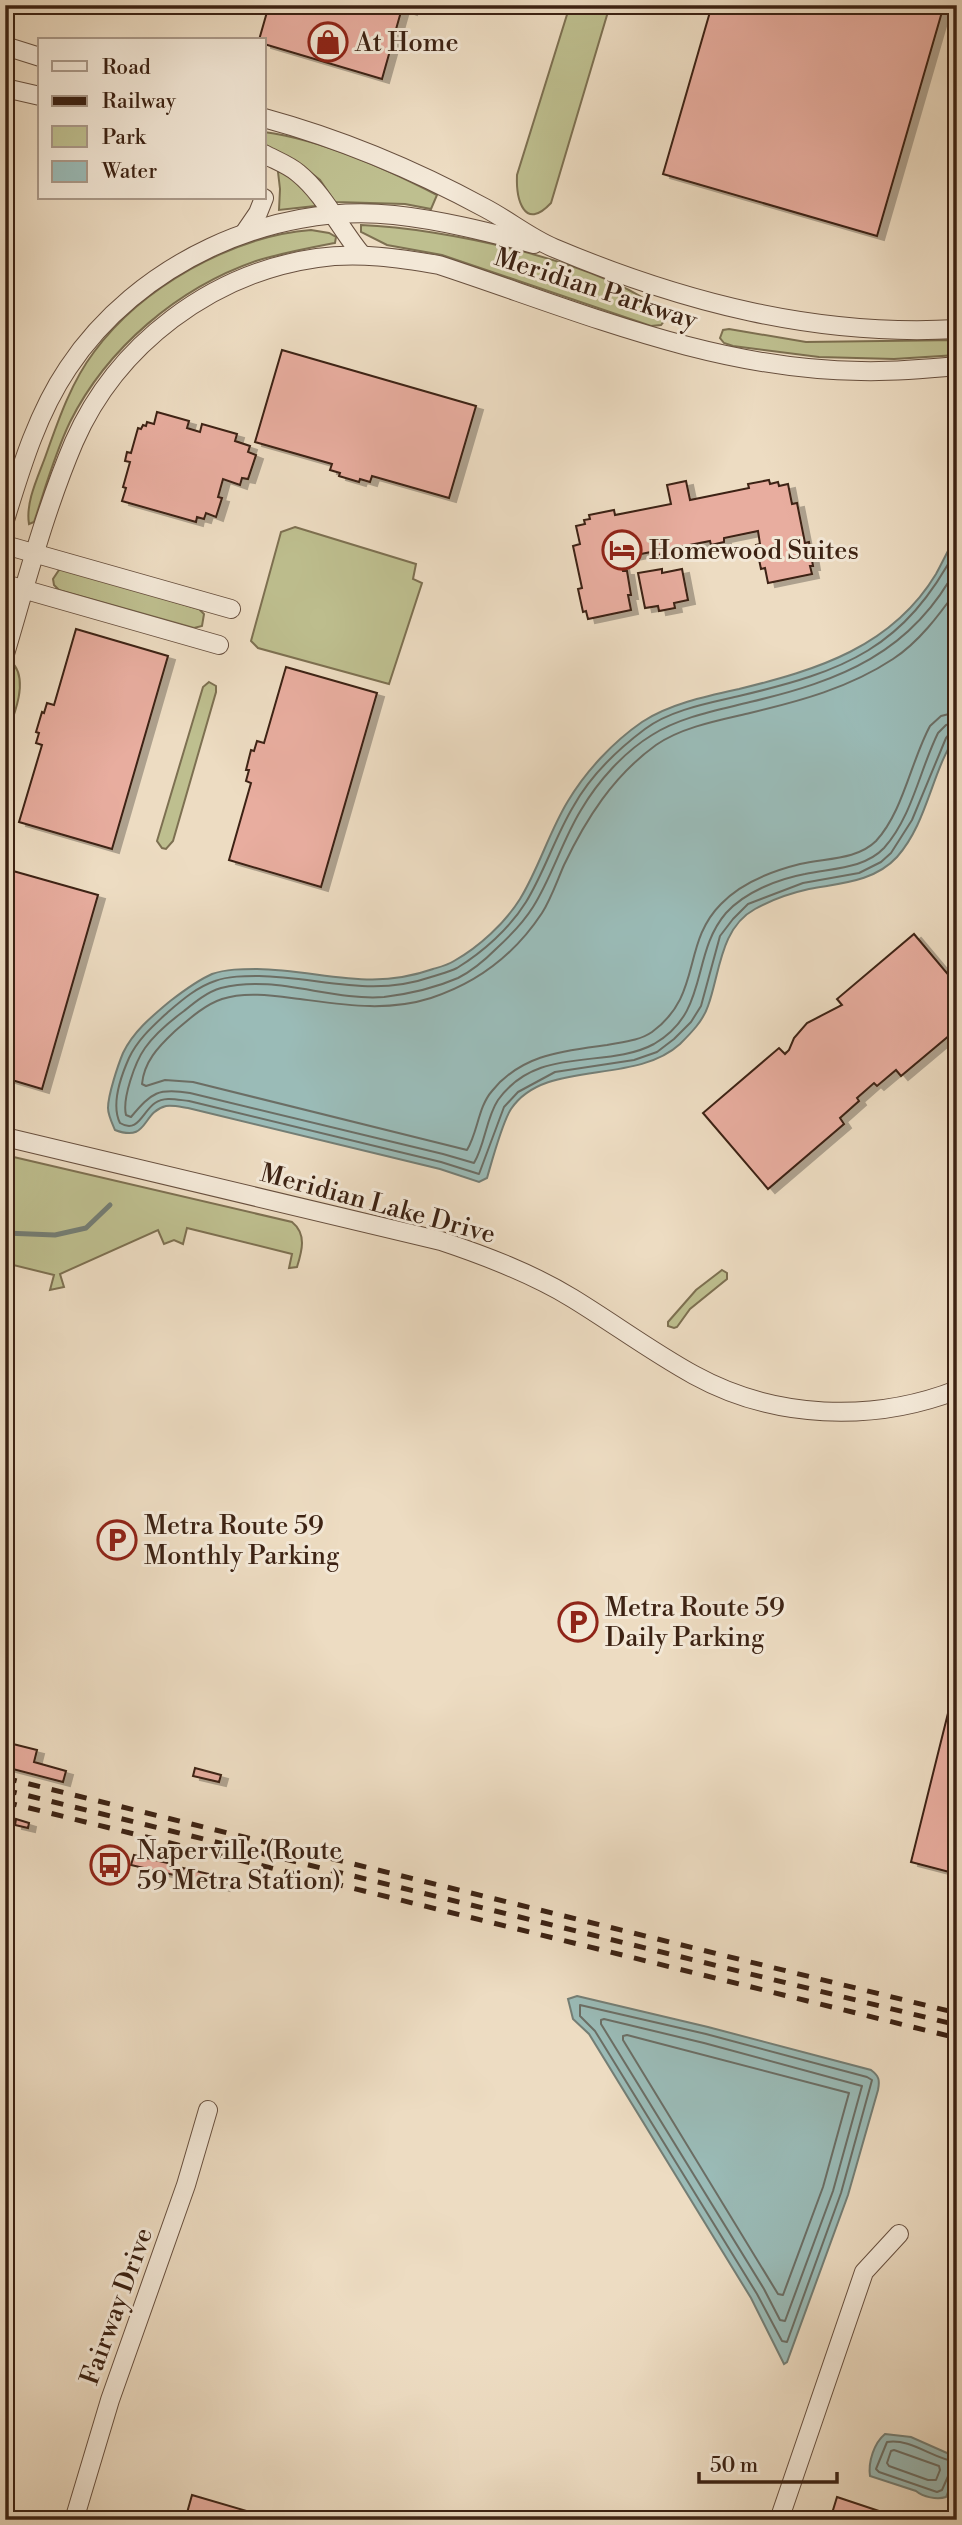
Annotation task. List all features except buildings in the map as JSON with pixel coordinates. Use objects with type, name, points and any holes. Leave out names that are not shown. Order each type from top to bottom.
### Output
[{"type":"street","points":[[5,46],[38,56]]},
{"type":"street","points":[[5,88],[38,96]]},
{"type":"street","name":"Meridian Parkway","points":[[266,119],[328,136],[485,208],[552,248],[666,290],[762,316],[817,324],[857,328],[957,329]]},
{"type":"street","points":[[266,155],[296,171],[320,194],[331,215],[362,255]]},
{"type":"street","points":[[245,232],[263,200]]},
{"type":"street","points":[[5,520],[38,422],[67,369],[85,344],[114,312],[159,277],[205,250],[245,232],[279,223],[331,215],[393,215],[552,248]]},
{"type":"street","name":"Meridian Parkway","points":[[5,654],[52,499],[75,440],[103,391],[128,358],[191,304],[231,283],[275,267],[318,258],[362,255],[439,264],[635,332],[732,356],[779,364],[860,371],[957,366]]},
{"type":"street","points":[[5,545],[231,609]]},
{"type":"street","points":[[5,584],[219,645]]},
{"type":"street","name":"Meridian Lake Drive","points":[[5,1137],[440,1241],[484,1256],[526,1273],[571,1297],[694,1375],[729,1392],[766,1403],[821,1412],[846,1412],[914,1404],[957,1390]]},
{"type":"street","name":"Fairway Drive","points":[[74,2520],[110,2400],[178,2209],[208,2110]]},
{"type":"street","points":[[779,2520],[864,2272],[899,2234]]},
{"type":"green space","points":[[570,5],[610,5],[551,203],[542,211],[528,213],[520,202],[517,175]]},
{"type":"green space","points":[[266,132],[331,148],[375,165],[437,195],[431,209],[405,204],[335,202],[320,180],[300,164],[266,146]]},
{"type":"green space","points":[[281,171],[297,182],[316,202],[315,206],[279,210],[278,172]]},
{"type":"green space","points":[[361,225],[476,240],[562,263],[637,294],[665,313],[665,320],[661,325],[651,326],[442,255],[387,245],[361,232]]},
{"type":"green space","points":[[311,230],[329,233],[336,237],[335,243],[266,258],[227,273],[173,304],[125,346],[85,395],[70,422],[34,522],[29,524],[29,506],[34,487],[67,400],[86,363],[114,329],[162,287],[190,269],[250,243],[281,234]]},
{"type":"green space","points":[[723,330],[806,342],[957,340],[957,355],[894,359],[819,357],[733,346],[724,343],[720,338]]},
{"type":"green space","points":[[295,527],[416,564],[413,579],[422,583],[389,684],[258,648],[251,641],[281,532]]},
{"type":"green space","points":[[65,569],[199,609],[204,614],[202,626],[194,628],[59,590],[53,579],[59,570]]},
{"type":"green space","points":[[15,666],[19,674],[19,692],[5,740],[5,702]]},
{"type":"green space","points":[[209,682],[216,686],[216,692],[173,841],[166,849],[162,848],[157,841],[203,687]]},
{"type":"green space","points":[[5,1155],[292,1222],[301,1237],[302,1249],[297,1267],[289,1268],[292,1254],[187,1228],[183,1244],[174,1240],[164,1244],[158,1230],[60,1274],[64,1287],[50,1290],[54,1275],[5,1263]]},
{"type":"green space","points":[[722,1270],[727,1273],[727,1279],[690,1309],[677,1327],[668,1326],[668,1322],[696,1290]]},
{"type":"water","points":[[957,533],[957,734],[941,764],[916,828],[897,857],[878,872],[856,880],[788,895],[743,917],[728,939],[706,1011],[680,1044],[661,1057],[639,1065],[567,1077],[545,1083],[526,1093],[511,1109],[487,1178],[479,1182],[440,1169],[177,1106],[158,1109],[134,1133],[115,1130],[108,1102],[123,1053],[143,1025],[184,991],[212,974],[228,970],[280,970],[345,978],[387,979],[409,976],[452,962],[482,942],[514,908],[527,887],[568,801],[592,768],[621,739],[642,722],[676,705],[768,682],[824,664],[875,637],[898,620],[918,599],[936,574]]},
{"type":"water","points":[[577,1996],[871,2070],[877,2076],[878,2090],[848,2195],[784,2364],[751,2298],[589,2034],[573,2019],[568,1999]]},
{"type":"water","points":[[885,2434],[911,2437],[956,2457],[957,2469],[946,2497],[926,2496],[870,2476],[873,2453]]},
{"type":"waterway","points":[[5,1233],[55,1235],[86,1228],[110,1205]]},
{"type":"railway","points":[[5,1778],[957,2013]]},
{"type":"railway","points":[[5,1790],[957,2025]]},
{"type":"railway","points":[[5,1802],[957,2038]]},
{"type":"place","name":"At Home","points":[[328,42]]},
{"type":"place","name":"Homewood Suites","points":[[622,550]]},
{"type":"place","name":"Metra Route 59 Monthly Parking","points":[[117,1540]]},
{"type":"place","name":"Metra Route 59 Daily Parking","points":[[578,1622]]},
{"type":"place","name":"Naperville (Route 59 Metra Station)","points":[[110,1865]]}]
